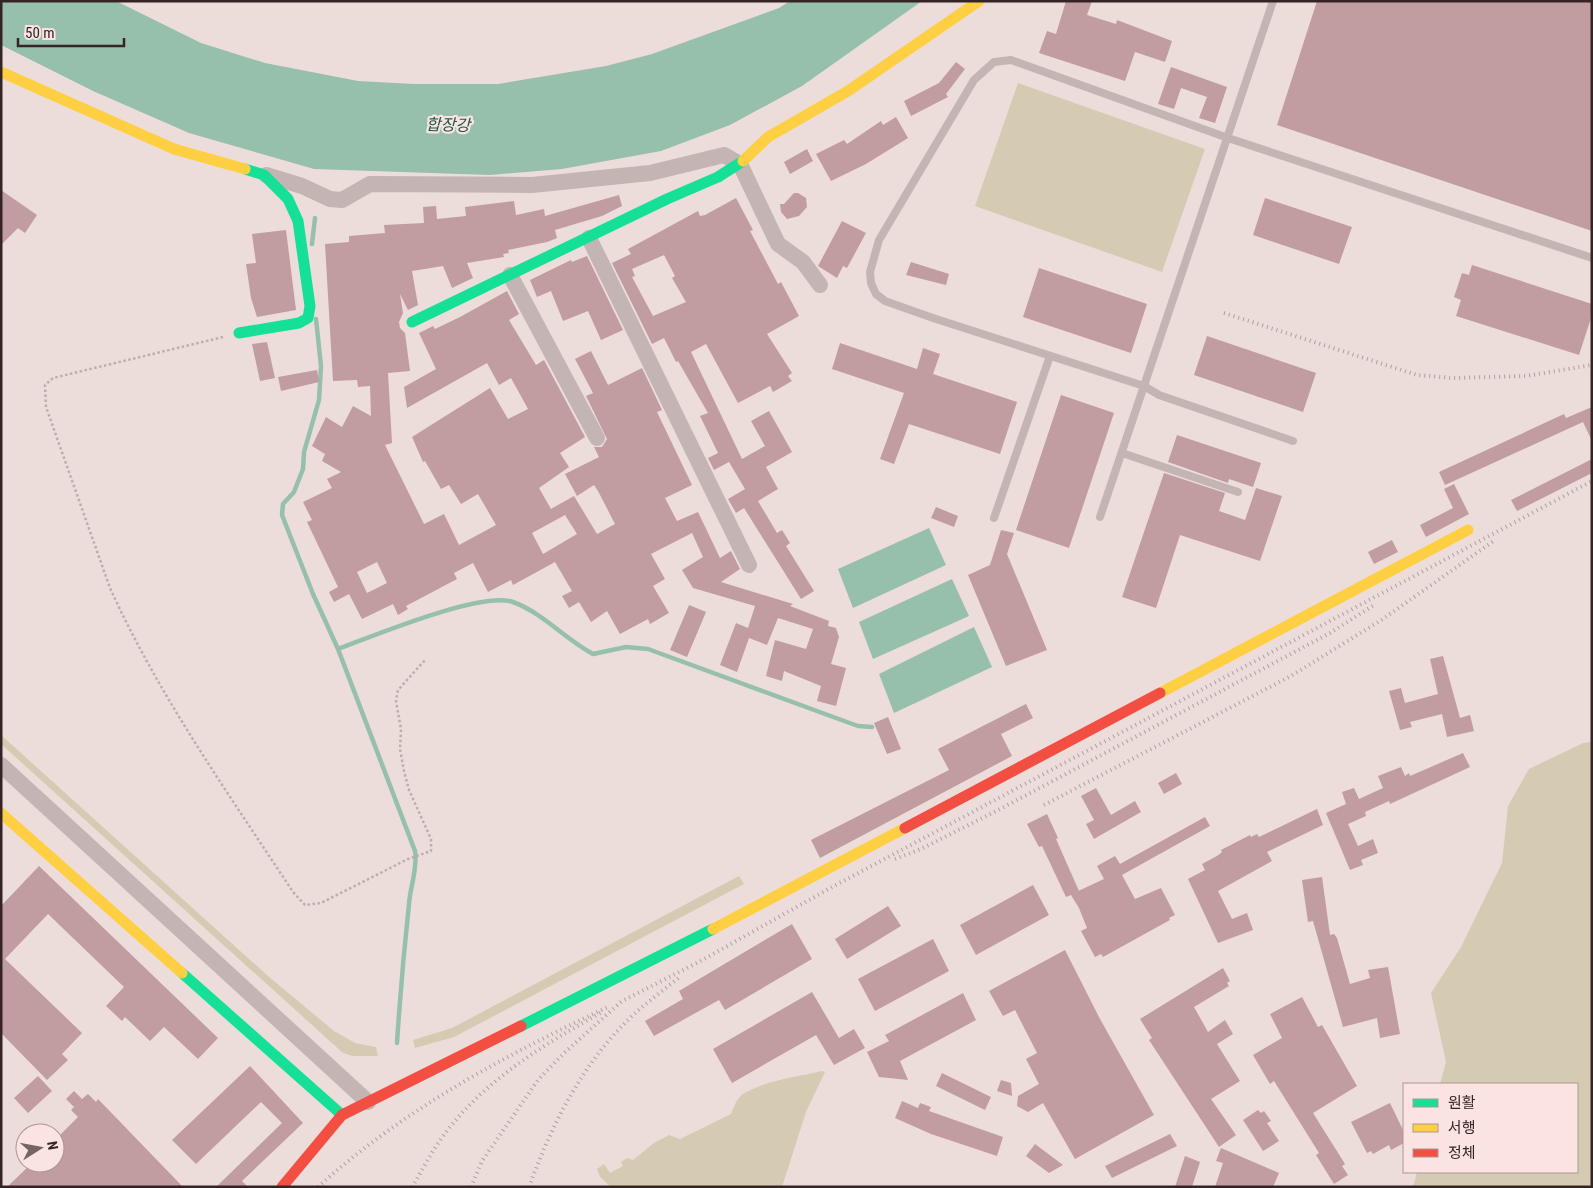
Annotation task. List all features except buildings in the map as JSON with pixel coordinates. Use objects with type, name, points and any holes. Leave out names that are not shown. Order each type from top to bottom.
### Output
[{"type":"street","points":[[412,322],[589,238],[666,199],[718,177],[740,164],[768,137],[848,91],[979,1]]},
{"type":"street","points":[[1,72],[174,149],[302,186],[330,200],[342,200],[370,184],[532,185],[650,173],[724,155],[740,164],[778,244],[803,262],[820,285]]},
{"type":"street","points":[[239,333],[299,323],[308,318],[310,306],[298,222],[288,199],[264,175]]},
{"type":"street","points":[[589,238],[749,565]]},
{"type":"street","points":[[510,275],[597,438]]},
{"type":"street","points":[[282,1187],[342,1115],[702,935],[1468,530]]},
{"type":"street","points":[[1,765],[368,1102]]},
{"type":"street","points":[[1,813],[342,1115]]},
{"type":"lane","points":[[1100,517],[1273,1]]},
{"type":"lane","points":[[1293,440],[1159,395],[1144,386],[885,301],[876,294],[871,283],[872,258],[879,240],[974,80],[994,62],[1011,60],[1228,138],[1592,258]]},
{"type":"lane","points":[[994,518],[1050,356]]},
{"type":"lane","points":[[1122,454],[1238,492]]},
{"type":"path","points":[[239,333],[53,378],[45,385],[46,407],[110,588],[120,610],[167,700],[293,892],[305,905],[321,903],[430,851],[432,846],[404,771],[400,750],[401,729],[396,701],[398,690],[425,660]]},
{"type":"shaded area","points":[[1018,83],[1205,149],[1162,272],[975,206]]},
{"type":"shaded area","points":[[1,735],[268,976],[334,1031],[355,1043],[376,1047],[378,1056],[353,1056],[343,1053],[1,744]]},
{"type":"shaded area","points":[[1592,742],[1592,1187],[1413,1187],[1417,1173],[1578,1173],[1578,1083],[1440,1083],[1446,1062],[1431,993],[1461,947],[1502,863],[1508,806],[1529,769],[1583,743]]},
{"type":"shaded area","points":[[739,876],[744,884],[454,1037],[415,1048],[413,1040],[452,1028]]},
{"type":"shaded area","points":[[822,1071],[825,1072],[806,1112],[782,1187],[611,1187],[600,1177],[597,1169],[604,1164],[610,1173],[623,1166],[621,1162],[627,1158],[633,1160],[654,1143],[669,1135],[680,1139],[731,1114],[739,1098],[752,1089],[772,1082]]},
{"type":"water","name":"합장강","points":[[1,1],[116,1],[201,43],[265,63],[358,81],[414,84],[498,84],[606,66],[652,54],[779,8],[790,1],[922,1],[802,86],[730,125],[661,151],[562,169],[490,175],[314,169],[189,133],[93,91],[1,45]]},
{"type":"water","points":[[929,528],[946,565],[853,608],[838,569]]},
{"type":"water","points":[[952,579],[969,616],[873,659],[859,622]]},
{"type":"water","points":[[974,627],[992,667],[894,713],[879,674]]},
{"type":"waterway","points":[[312,244],[315,218]]},
{"type":"waterway","points":[[316,319],[321,366],[319,400],[304,452],[303,469],[294,492],[283,504],[282,515],[313,594],[338,649],[415,851],[416,857],[407,921],[397,1043]]},
{"type":"waterway","points":[[338,649],[427,616],[453,609],[498,600],[513,602],[544,619],[593,654],[626,647],[648,649],[858,726],[872,727]]},
{"type":"railway","points":[[1224,313],[1417,375],[1453,378],[1526,376],[1592,365]]},
{"type":"railway","points":[[471,1187],[482,1161],[538,1080],[563,1054],[622,1001],[697,963],[834,886],[1592,481]]},
{"type":"railway","points":[[1044,805],[1291,676],[1383,619],[1495,540]]},
{"type":"railway","points":[[895,859],[921,849],[1004,807],[1330,633],[1374,605]]},
{"type":"railway","points":[[529,1187],[558,1118],[583,1075],[613,1035],[631,1017],[681,976]]},
{"type":"railway","points":[[318,1187],[351,1159],[421,1108],[495,1064],[610,1006]]},
{"type":"railway","points":[[412,1187],[446,1132],[480,1095],[498,1079],[538,1050],[602,1012]]},
{"type":"traffic: fast","points":[[412,322],[667,199],[718,177],[743,161]]},
{"type":"traffic: fast","points":[[239,333],[299,323],[308,318],[310,306],[298,221],[288,199],[264,175],[245,169]]},
{"type":"traffic: fast","points":[[521,1026],[713,929]]},
{"type":"traffic: fast","points":[[182,973],[342,1115]]},
{"type":"traffic: slow","points":[[743,161],[768,137],[848,91],[979,1]]},
{"type":"traffic: slow","points":[[1,72],[174,149],[245,169]]},
{"type":"traffic: slow","points":[[1160,693],[1468,530]]},
{"type":"traffic: slow","points":[[1,813],[182,973]]},
{"type":"traffic: slow","points":[[713,929],[905,828]]},
{"type":"traffic: jam","points":[[905,828],[1160,693]]},
{"type":"traffic: jam","points":[[282,1187],[342,1115],[521,1026]]}]
